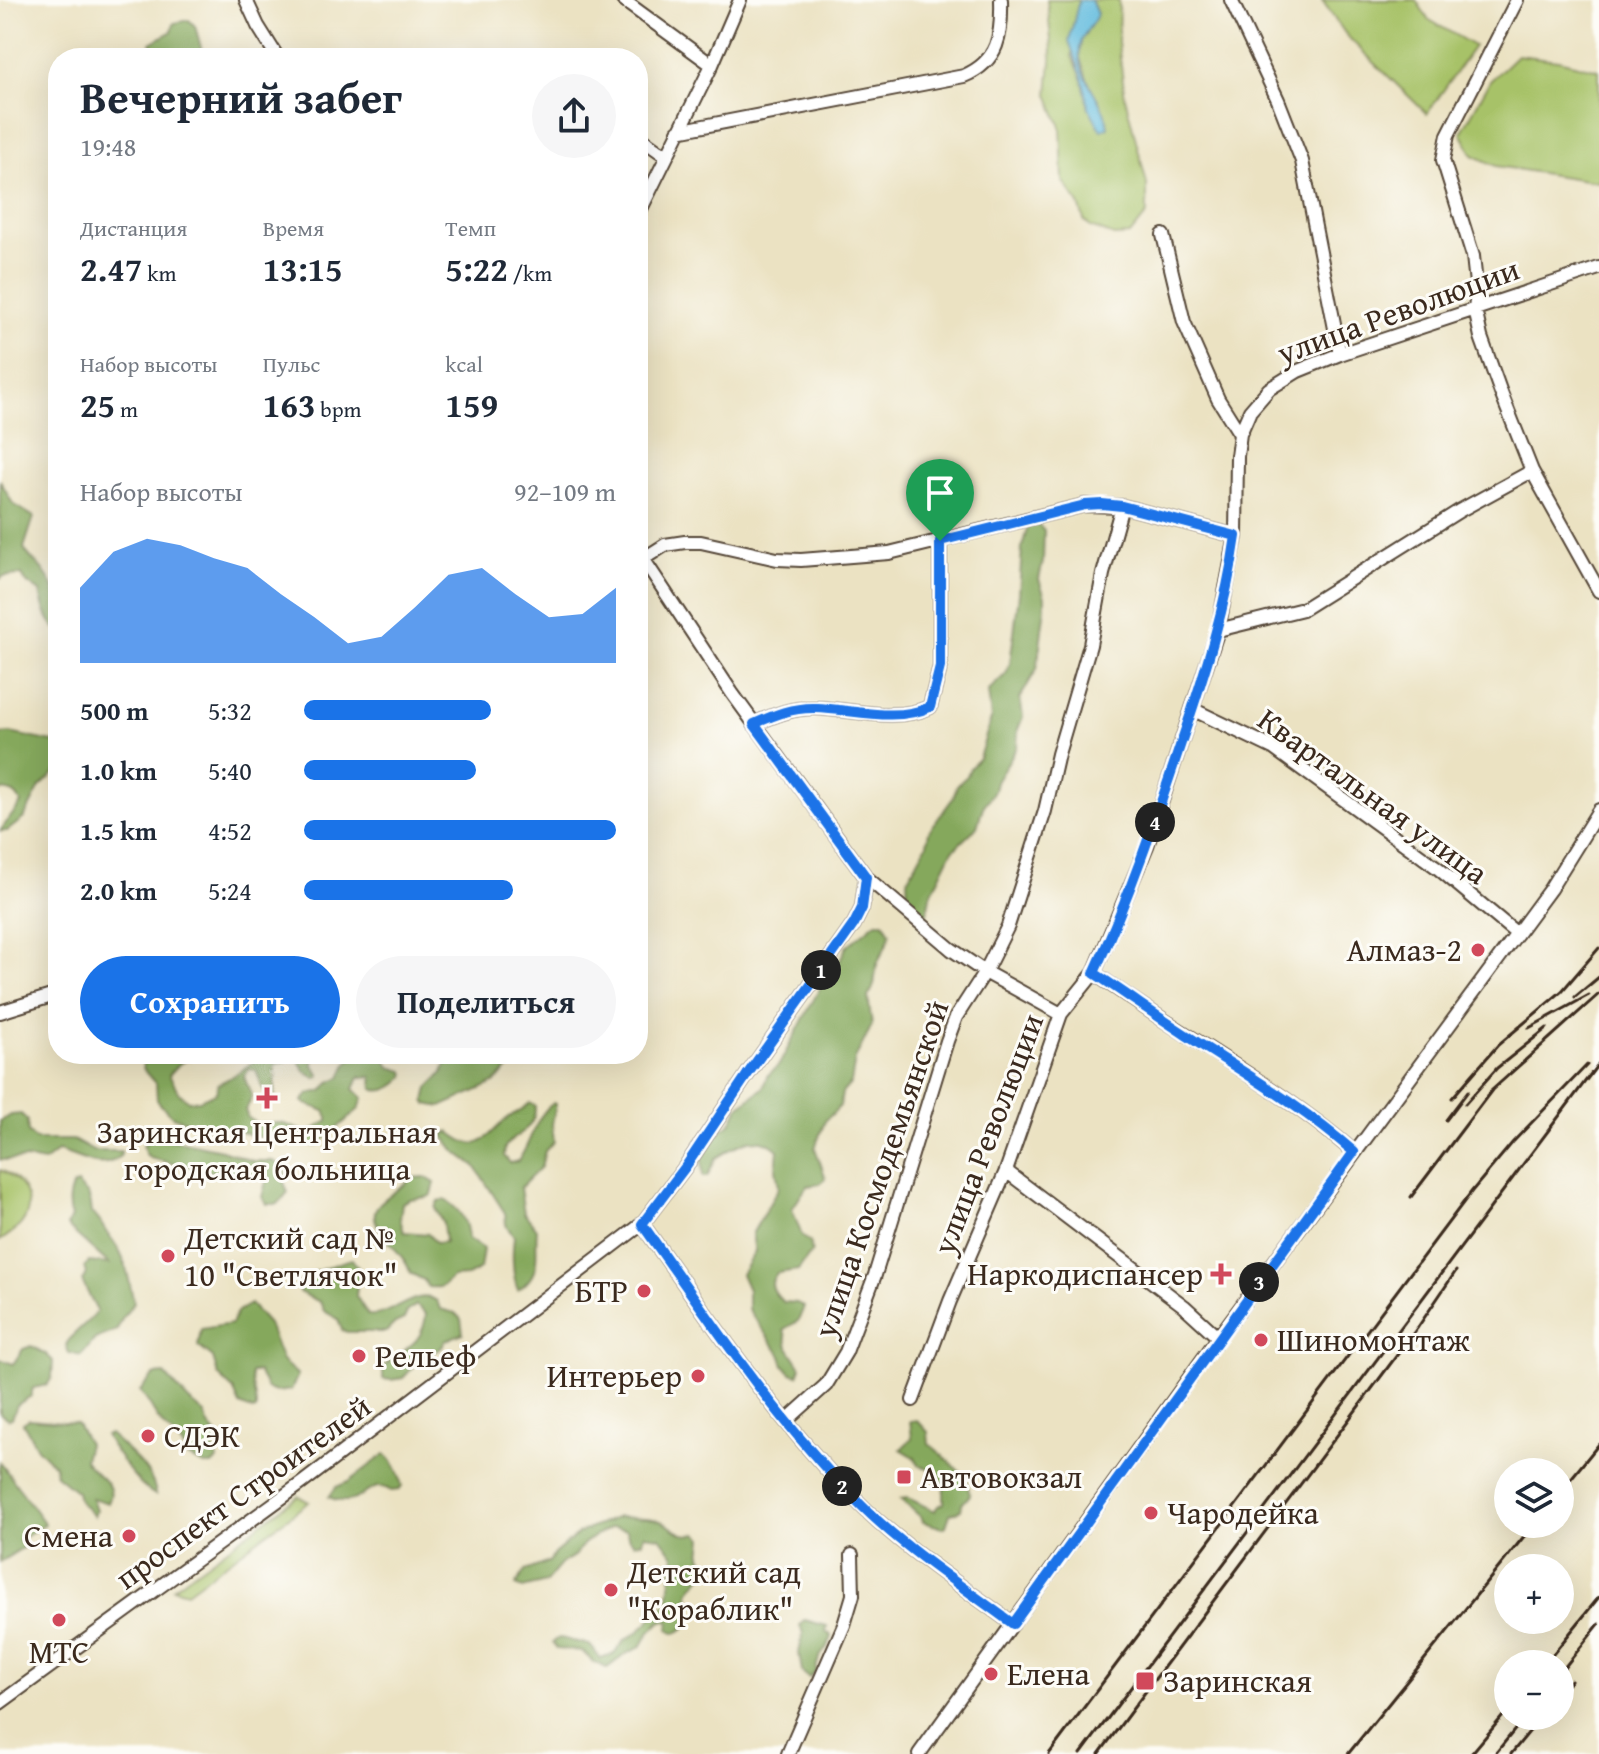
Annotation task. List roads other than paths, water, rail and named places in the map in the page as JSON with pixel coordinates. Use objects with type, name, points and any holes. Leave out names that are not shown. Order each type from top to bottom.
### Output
[{"type":"street","points":[[246,0],[272,48]]},
{"type":"street","points":[[623,0],[712,65]]},
{"type":"street","points":[[648,194],[712,65],[740,0]]},
{"type":"street","points":[[678,131],[964,76],[976,71],[991,57],[1001,22],[1001,0]]},
{"type":"street","points":[[1231,0],[1278,100],[1302,161],[1340,354]]},
{"type":"street","points":[[1517,0],[1448,135],[1443,150],[1444,168],[1473,256],[1477,293],[1475,309],[1496,379],[1532,471],[1599,591]]},
{"type":"street","points":[[648,143],[666,156]]},
{"type":"street","points":[[1163,235],[1184,322],[1218,399],[1240,434]]},
{"type":"street","name":"улица Революции","points":[[913,1400],[954,1291],[1006,1171],[1061,1014],[1094,973],[1147,846],[1218,630],[1236,536],[1240,434],[1250,411],[1269,389],[1298,371],[1340,354],[1599,268]]},
{"type":"street","points":[[1218,630],[1303,609],[1459,511],[1532,471]]},
{"type":"street","points":[[648,552],[665,545],[701,542],[777,559],[889,553],[1085,505],[1122,506],[1236,536]]},
{"type":"street","name":"улица Космодемьянской","points":[[786,1421],[826,1385],[846,1352],[875,1275],[956,1017],[985,972],[1008,926],[1045,811],[1090,645],[1103,574],[1122,506]]},
{"type":"street","points":[[754,724],[777,713],[796,709],[889,713],[920,711],[930,707],[940,667],[940,541]]},
{"type":"street","points":[[648,565],[754,724],[866,877],[951,949],[985,972],[1061,1014]]},
{"type":"street","name":"Квартальная улица","points":[[1192,709],[1273,748],[1439,869],[1517,934]]},
{"type":"street","points":[[919,1754],[1218,1337],[1517,934],[1568,862],[1599,810]]},
{"type":"street","name":"проспект Строителей","points":[[0,1703],[314,1474],[642,1224],[686,1166],[854,924],[862,908],[866,877]]},
{"type":"street","points":[[1094,973],[1186,1035],[1267,1084],[1315,1118],[1354,1152]]},
{"type":"street","points":[[0,1012],[48,997]]},
{"type":"street","points":[[1006,1171],[1184,1306],[1218,1337]]},
{"type":"street","points":[[642,1224],[786,1421],[839,1482],[910,1549],[1013,1624]]},
{"type":"street","points":[[788,1754],[844,1625],[853,1595],[852,1555]]},
{"type":"water","points":[[1079,0],[1091,0],[1097,14],[1082,38],[1079,53],[1085,75],[1106,116],[1108,127],[1101,130],[1089,108],[1069,41]]},
{"type":"railway","points":[[1452,1098],[1498,1045],[1562,991],[1599,948]]},
{"type":"railway","points":[[1575,997],[1599,977]]},
{"type":"railway","points":[[1411,1197],[1492,1090],[1599,994]]},
{"type":"railway","points":[[1529,1028],[1589,995]]},
{"type":"railway","points":[[1465,1104],[1497,1068],[1547,1028]]},
{"type":"railway","points":[[1081,1754],[1599,1063]]},
{"type":"railway","points":[[1049,1754],[1472,1191],[1513,1142],[1587,1065]]},
{"type":"railway","points":[[1446,1120],[1468,1091]]},
{"type":"railway","points":[[1099,1754],[1418,1327],[1456,1271]]},
{"type":"railway","points":[[1574,1475],[1599,1444]]},
{"type":"railway","points":[[1348,1754],[1523,1538]]},
{"type":"railway","points":[[1556,1650],[1599,1597]]},
{"type":"railway","points":[[1574,1655],[1599,1624]]},
{"type":"railway","points":[[1471,1754],[1494,1727]]},
{"type":"railway","points":[[1495,1754],[1515,1730]]},
{"type":"railway","points":[[1511,1754],[1531,1730]]},
{"type":"place","name":"Алмаз-2","points":[[1478,950]]},
{"type":"place","name":"Заринская Центральная городская больница","points":[[267,1098]]},
{"type":"place","name":"Детский сад № 10 \"Светлячок\"","points":[[168,1256]]},
{"type":"place","name":"Наркодиспансер","points":[[1221,1274]]},
{"type":"place","name":"БТР","points":[[644,1291]]},
{"type":"place","name":"Шиномонтаж","points":[[1261,1340]]},
{"type":"place","name":"Рельеф","points":[[359,1356]]},
{"type":"place","name":"Интерьер","points":[[698,1376]]},
{"type":"place","name":"СДЭК","points":[[148,1436]]},
{"type":"place","name":"Автовокзал","points":[[904,1477]]},
{"type":"place","name":"Чародейка","points":[[1151,1513]]},
{"type":"place","name":"Смена","points":[[129,1536]]},
{"type":"place","name":"Детский сад \"Кораблик\"","points":[[611,1590]]},
{"type":"place","name":"МТС","points":[[59,1620]]},
{"type":"place","name":"Елена","points":[[991,1674]]},
{"type":"place","name":"Заринская","points":[[1145,1681]]}]
